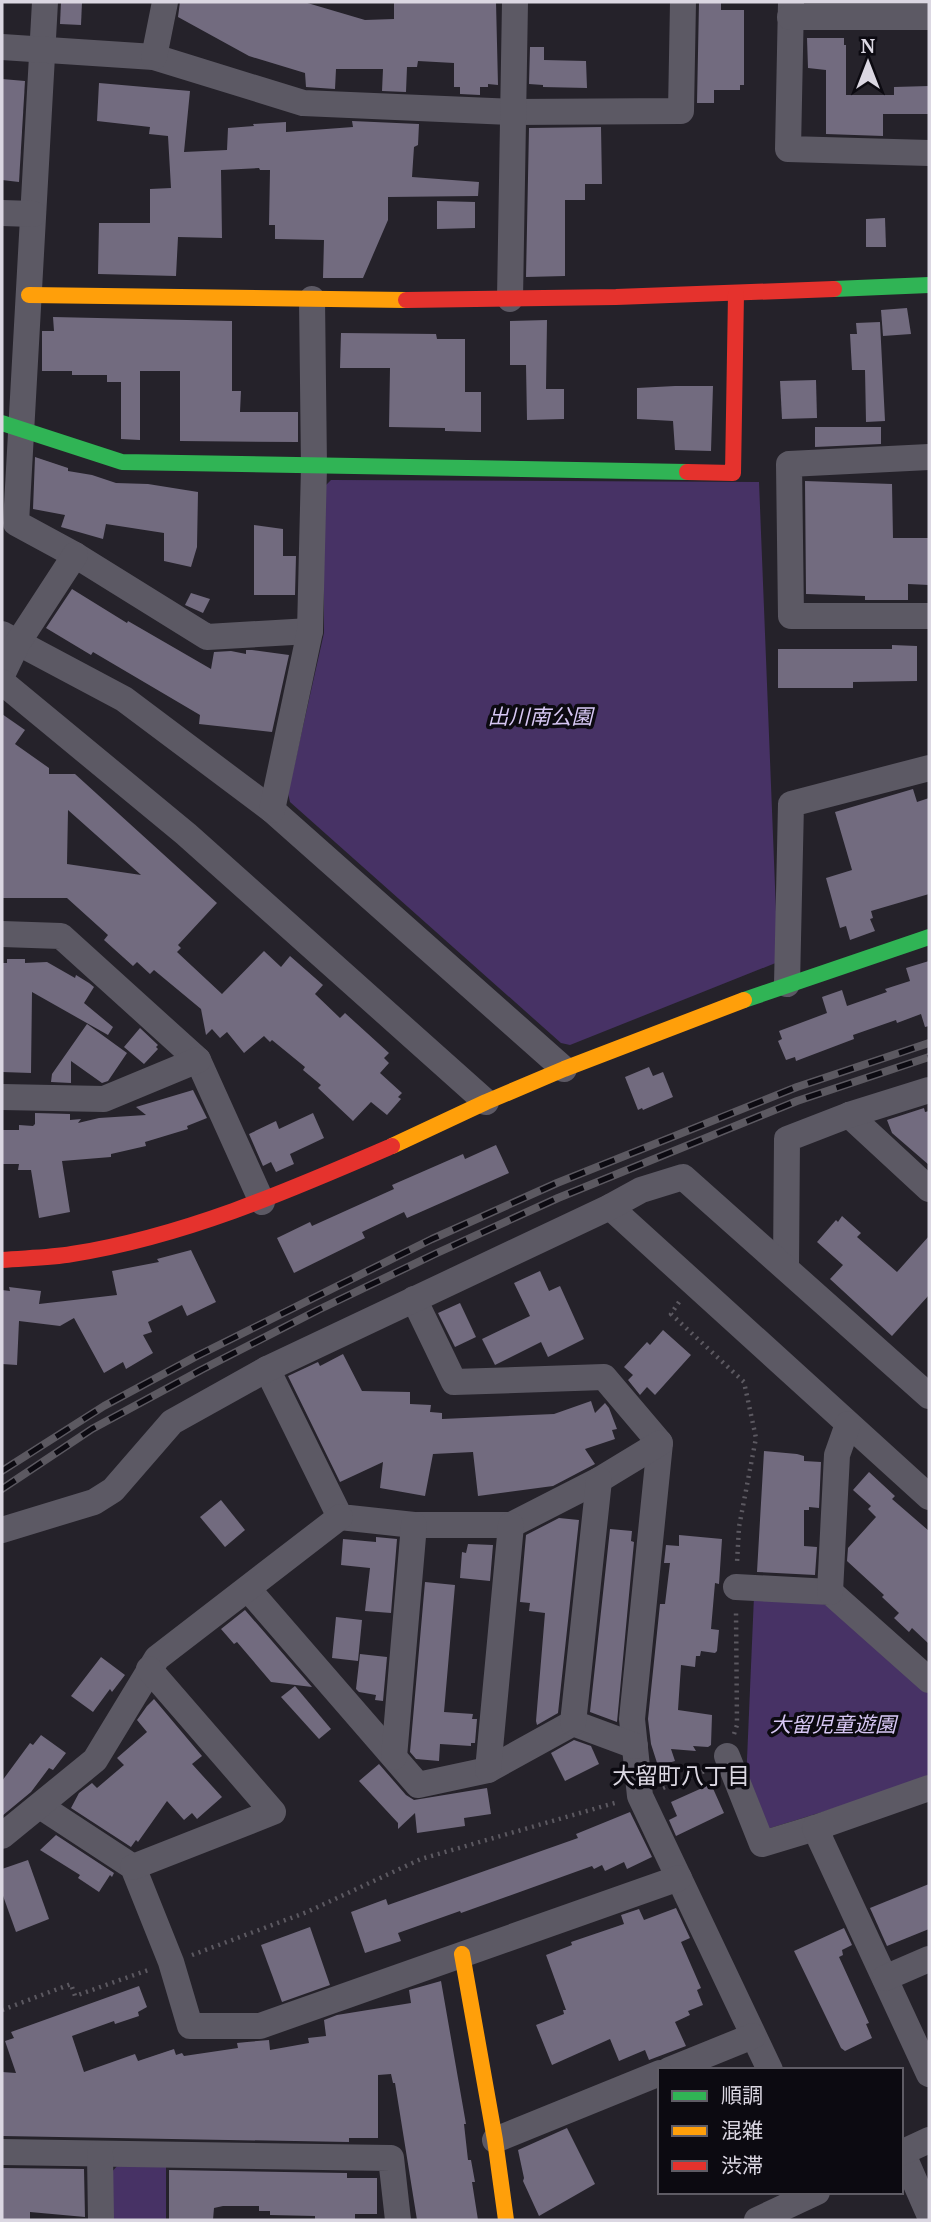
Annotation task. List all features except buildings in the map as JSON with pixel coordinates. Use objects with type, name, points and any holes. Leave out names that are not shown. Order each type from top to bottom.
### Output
[{"type":"street","points":[[45,2],[29,295],[11,426],[16,523],[75,555],[207,637],[310,631]]},
{"type":"street","points":[[154,57],[165,2]]},
{"type":"street","points":[[510,299],[515,2]]},
{"type":"street","points":[[2,47],[154,57],[303,103],[513,112],[681,111],[683,2]]},
{"type":"street","points":[[929,17],[790,9],[788,149],[929,153]]},
{"type":"street","points":[[2,213],[33,214]]},
{"type":"street","points":[[29,295],[510,299],[929,285]]},
{"type":"street","points":[[11,426],[122,462],[733,473],[736,293]]},
{"type":"street","points":[[272,810],[310,631],[314,467],[312,299]]},
{"type":"street","points":[[929,457],[789,464],[790,616],[929,616]]},
{"type":"street","points":[[2,675],[10,639],[75,555]]},
{"type":"street","points":[[10,639],[124,699],[272,810],[564,1069]]},
{"type":"street","points":[[2,682],[186,834],[486,1102]]},
{"type":"street","points":[[787,984],[791,804],[929,768]]},
{"type":"street","points":[[2,934],[61,936],[198,1060],[262,1202]]},
{"type":"street","points":[[2,1260],[71,1254],[131,1241],[193,1225],[262,1202],[564,1069],[787,984],[929,937]]},
{"type":"street","points":[[2,1097],[104,1099],[198,1060]]},
{"type":"street","points":[[786,1266],[787,1139],[849,1115],[929,1090]]},
{"type":"street","points":[[849,1115],[929,1189]]},
{"type":"street","points":[[2,1530],[94,1502],[113,1490],[172,1422],[267,1369],[641,1190],[682,1177],[786,1266],[929,1396]]},
{"type":"street","points":[[610,1207],[929,1497]]},
{"type":"street","points":[[414,1299],[454,1381],[604,1377],[660,1443],[632,1719],[640,1796],[769,2068]]},
{"type":"street","points":[[267,1369],[340,1517]]},
{"type":"street","points":[[830,1591],[837,1455],[848,1424]]},
{"type":"street","points":[[2,1836],[95,1760],[157,1658],[340,1517],[414,1525],[511,1525],[599,1480],[660,1443]]},
{"type":"street","points":[[573,1723],[599,1480]]},
{"type":"street","points":[[394,1757],[414,1525]]},
{"type":"street","points":[[488,1770],[511,1525]]},
{"type":"street","points":[[736,1587],[830,1591],[929,1680]]},
{"type":"street","points":[[248,1589],[418,1785],[488,1770],[573,1723],[635,1746]]},
{"type":"street","points":[[134,1867],[273,1812],[149,1669]]},
{"type":"street","points":[[727,1756],[762,1844],[929,1788]]},
{"type":"street","points":[[40,1806],[134,1867],[171,1962],[190,2026],[260,2026],[679,1878]]},
{"type":"street","points":[[815,1828],[929,2074]]},
{"type":"street","points":[[462,1954],[495,2140],[506,2220]]},
{"type":"street","points":[[886,1978],[929,1959]]},
{"type":"street","points":[[674,2068],[753,2036]]},
{"type":"street","points":[[495,2140],[658,2074]]},
{"type":"street","points":[[903,2153],[929,2140]]},
{"type":"street","points":[[2,2152],[391,2158],[398,2220]]},
{"type":"street","points":[[100,2154],[101,2220]]},
{"type":"street","points":[[903,2155],[929,2214]]},
{"type":"street","points":[[757,2220],[813,2194]]},
{"type":"green space","name":"出川南公園","points":[[331,480],[759,482],[778,962],[570,1045],[561,1043],[290,802],[288,793],[324,633],[324,487]]},
{"type":"green space","name":"大留児童遊園","points":[[754,1596],[830,1605],[929,1694],[929,1779],[764,1830],[746,1783]]},
{"type":"green space","points":[[118,2165],[166,2166],[166,2220],[110,2220],[110,2174]]},
{"type":"railway","points":[[2,1471],[104,1406],[195,1357],[432,1239],[557,1183],[797,1087],[929,1043]]},
{"type":"railway","points":[[2,1489],[92,1429],[318,1310],[437,1253],[558,1198],[797,1101],[929,1057]]},
{"type":"traffic: fast","points":[[834,289],[929,285]]},
{"type":"traffic: fast","points":[[2,423],[122,462],[687,472]]},
{"type":"traffic: fast","points":[[744,1000],[929,937]]},
{"type":"traffic: slow","points":[[29,295],[406,300]]},
{"type":"traffic: slow","points":[[392,1146],[564,1069],[744,1000]]},
{"type":"traffic: slow","points":[[462,1954],[495,2140],[506,2220]]},
{"type":"traffic: jam","points":[[406,300],[616,297],[834,289]]},
{"type":"traffic: jam","points":[[687,472],[733,473],[736,294]]},
{"type":"traffic: jam","points":[[2,1260],[72,1254],[155,1236],[275,1195],[392,1146]]},
{"type":"district","name":"大留町八丁目","points":[[681,1775]]}]
